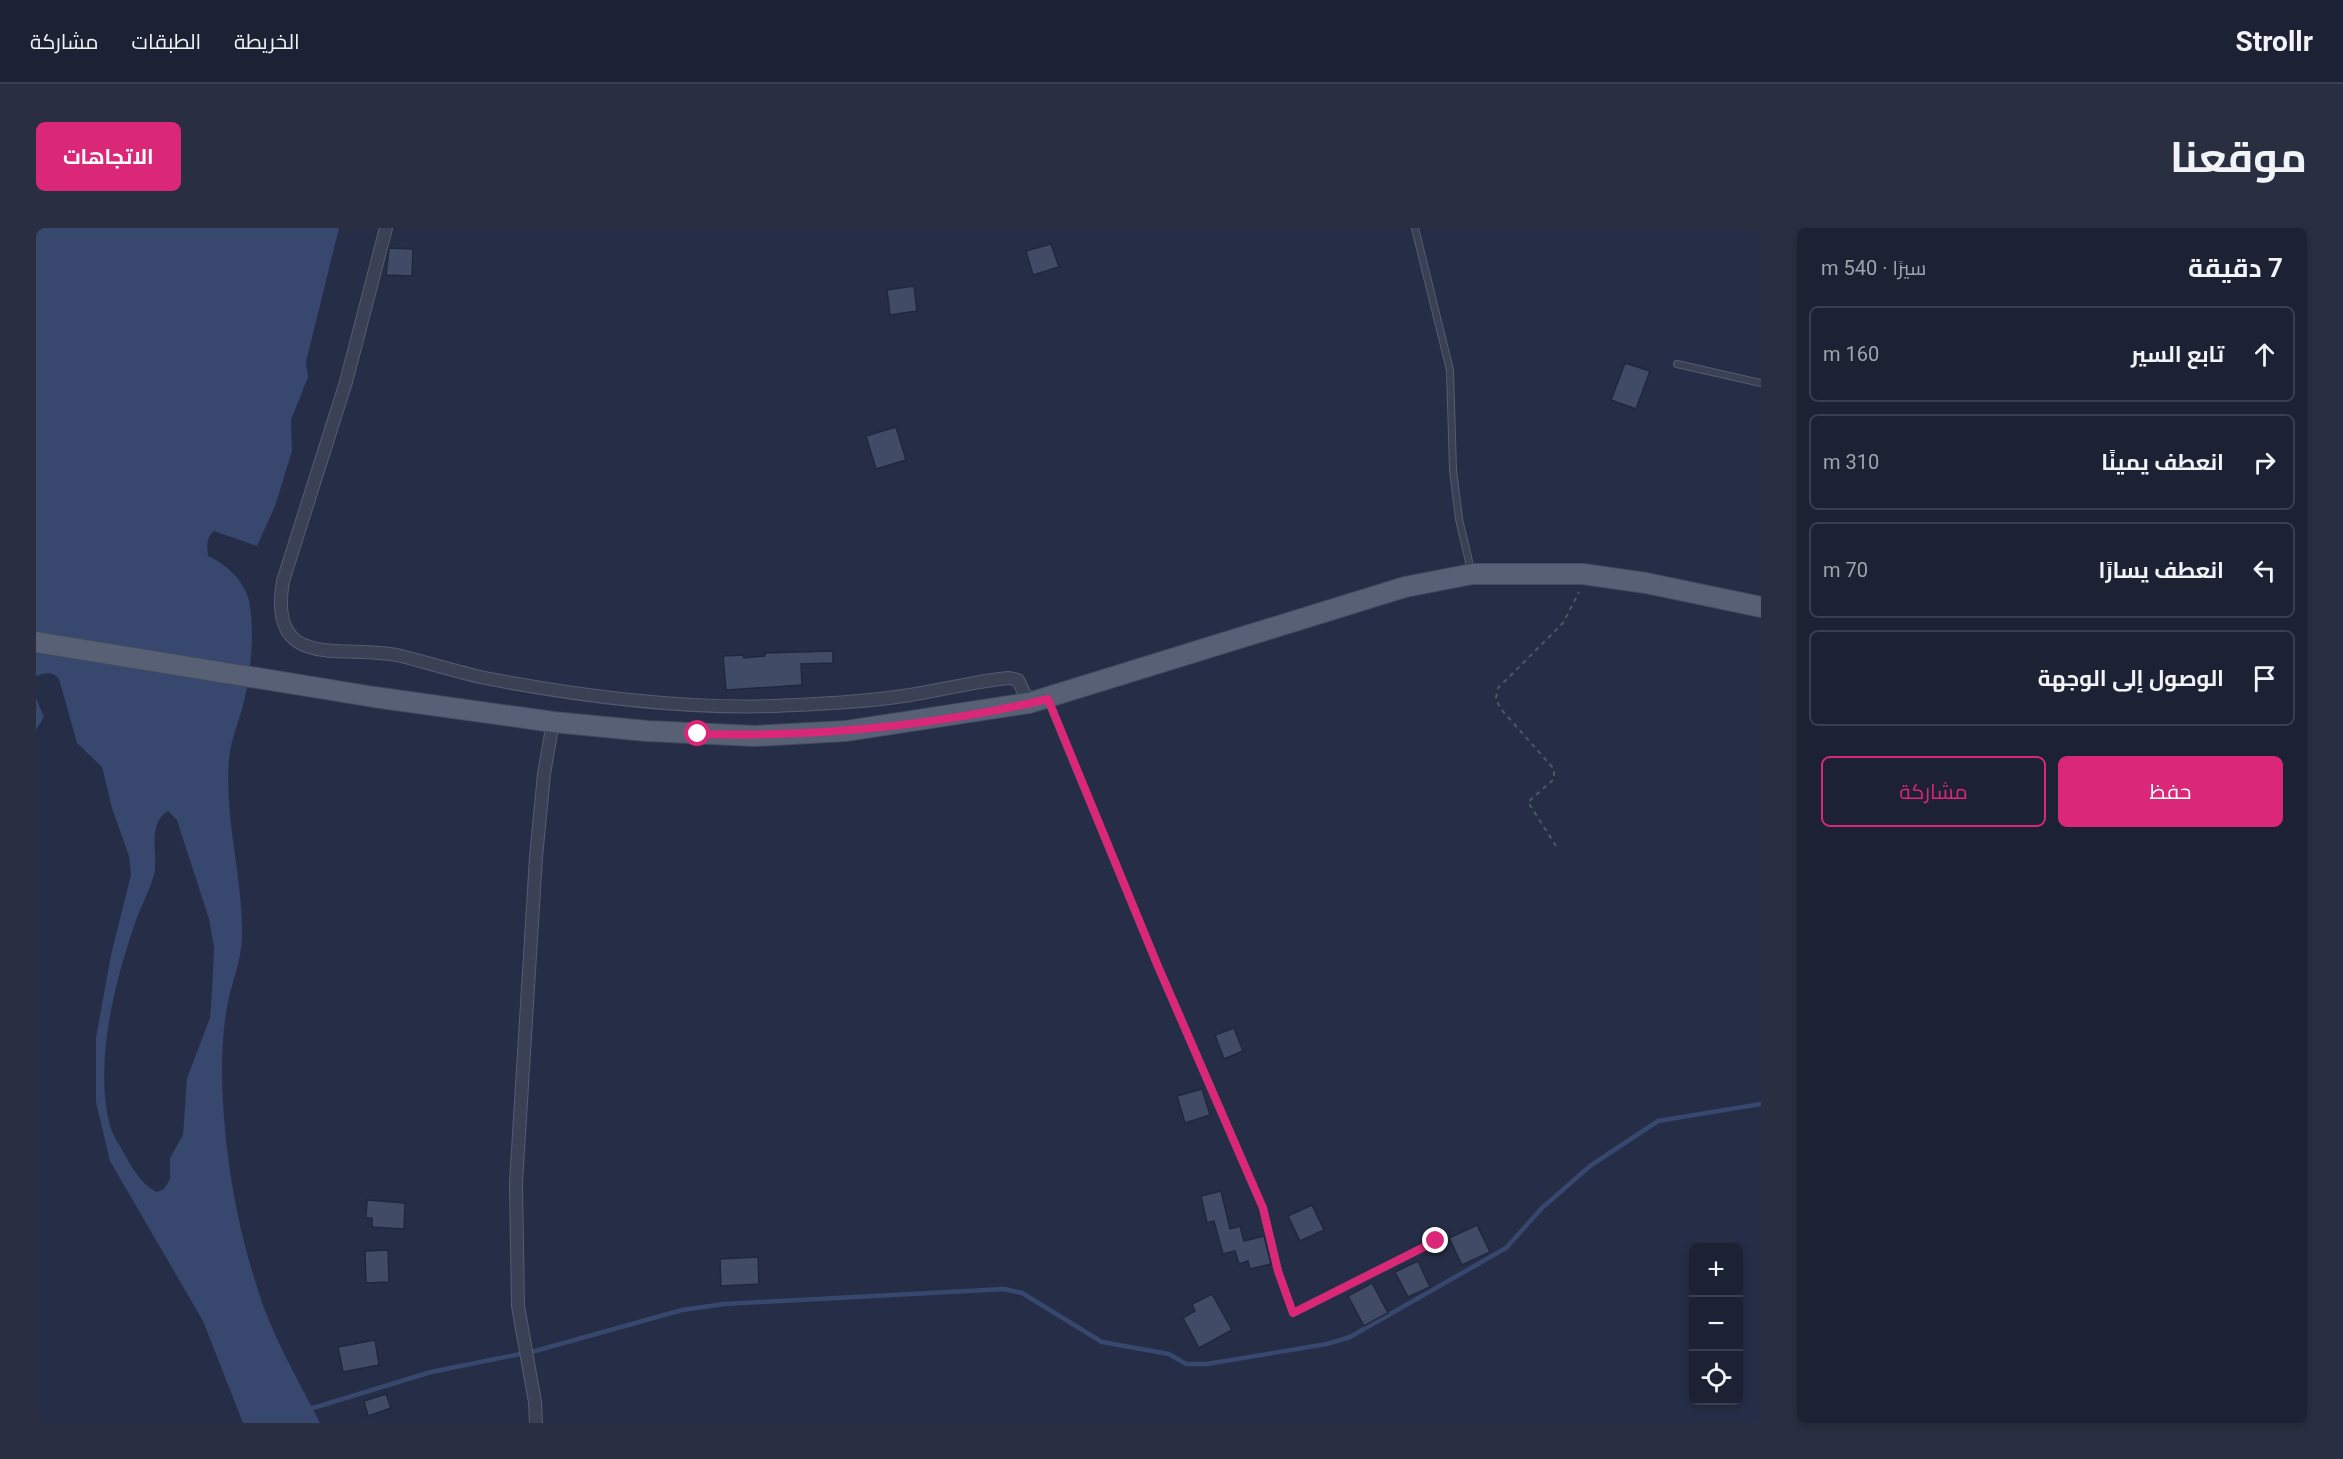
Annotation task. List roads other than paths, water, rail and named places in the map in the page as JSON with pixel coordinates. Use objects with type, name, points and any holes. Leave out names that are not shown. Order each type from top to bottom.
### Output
[{"type":"main road","points":[[36,642],[374,697],[553,722],[698,734],[766,735],[867,729],[1039,701],[1405,587],[1472,574],[1583,574],[1646,583],[1761,607]]},
{"type":"street","points":[[386,228],[346,382],[283,581],[281,594],[284,624],[290,635],[299,643],[319,651],[383,653],[515,683],[661,702],[727,706],[806,704],[890,698],[1009,678],[1018,680],[1039,701]]},
{"type":"street","points":[[536,1423],[518,1306],[515,1251],[518,1137],[536,857],[544,774],[553,722]]},
{"type":"lane","points":[[1415,228],[1450,370],[1453,470],[1459,519],[1472,574]]},
{"type":"lane","points":[[1677,364],[1761,383]]},
{"type":"lane","points":[[1039,701],[1263,1208],[1278,1271],[1293,1313],[1436,1241]]},
{"type":"water","points":[[36,228],[339,228],[306,362],[308,377],[291,420],[292,451],[275,506],[257,546],[214,531],[207,545],[208,556],[228,568],[247,593],[252,624],[252,649],[247,686],[229,759],[229,803],[240,892],[242,936],[224,1024],[222,1060],[225,1131],[233,1189],[251,1269],[270,1323],[320,1423],[243,1423],[203,1321],[110,1161],[96,1102],[96,1038],[111,955],[131,875],[129,856],[112,808],[102,767],[77,743],[59,679],[49,673],[36,676]],"holes":[[[168,811],[177,820],[209,919],[214,947],[212,991],[210,1018],[187,1078],[183,1135],[170,1158],[170,1179],[164,1189],[157,1192],[147,1186],[138,1176],[111,1130],[104,1077],[105,1051],[108,1025],[120,973],[134,926],[154,875],[157,824]]]},
{"type":"water","points":[[36,698],[44,717],[36,730]]},
{"type":"waterway","points":[[313,1408],[431,1372],[535,1351],[682,1310],[724,1304],[1004,1289],[1022,1293],[1102,1342],[1169,1354],[1186,1364],[1207,1364],[1327,1344],[1350,1337],[1506,1248],[1542,1208],[1590,1166],[1658,1121],[1761,1104]]}]
